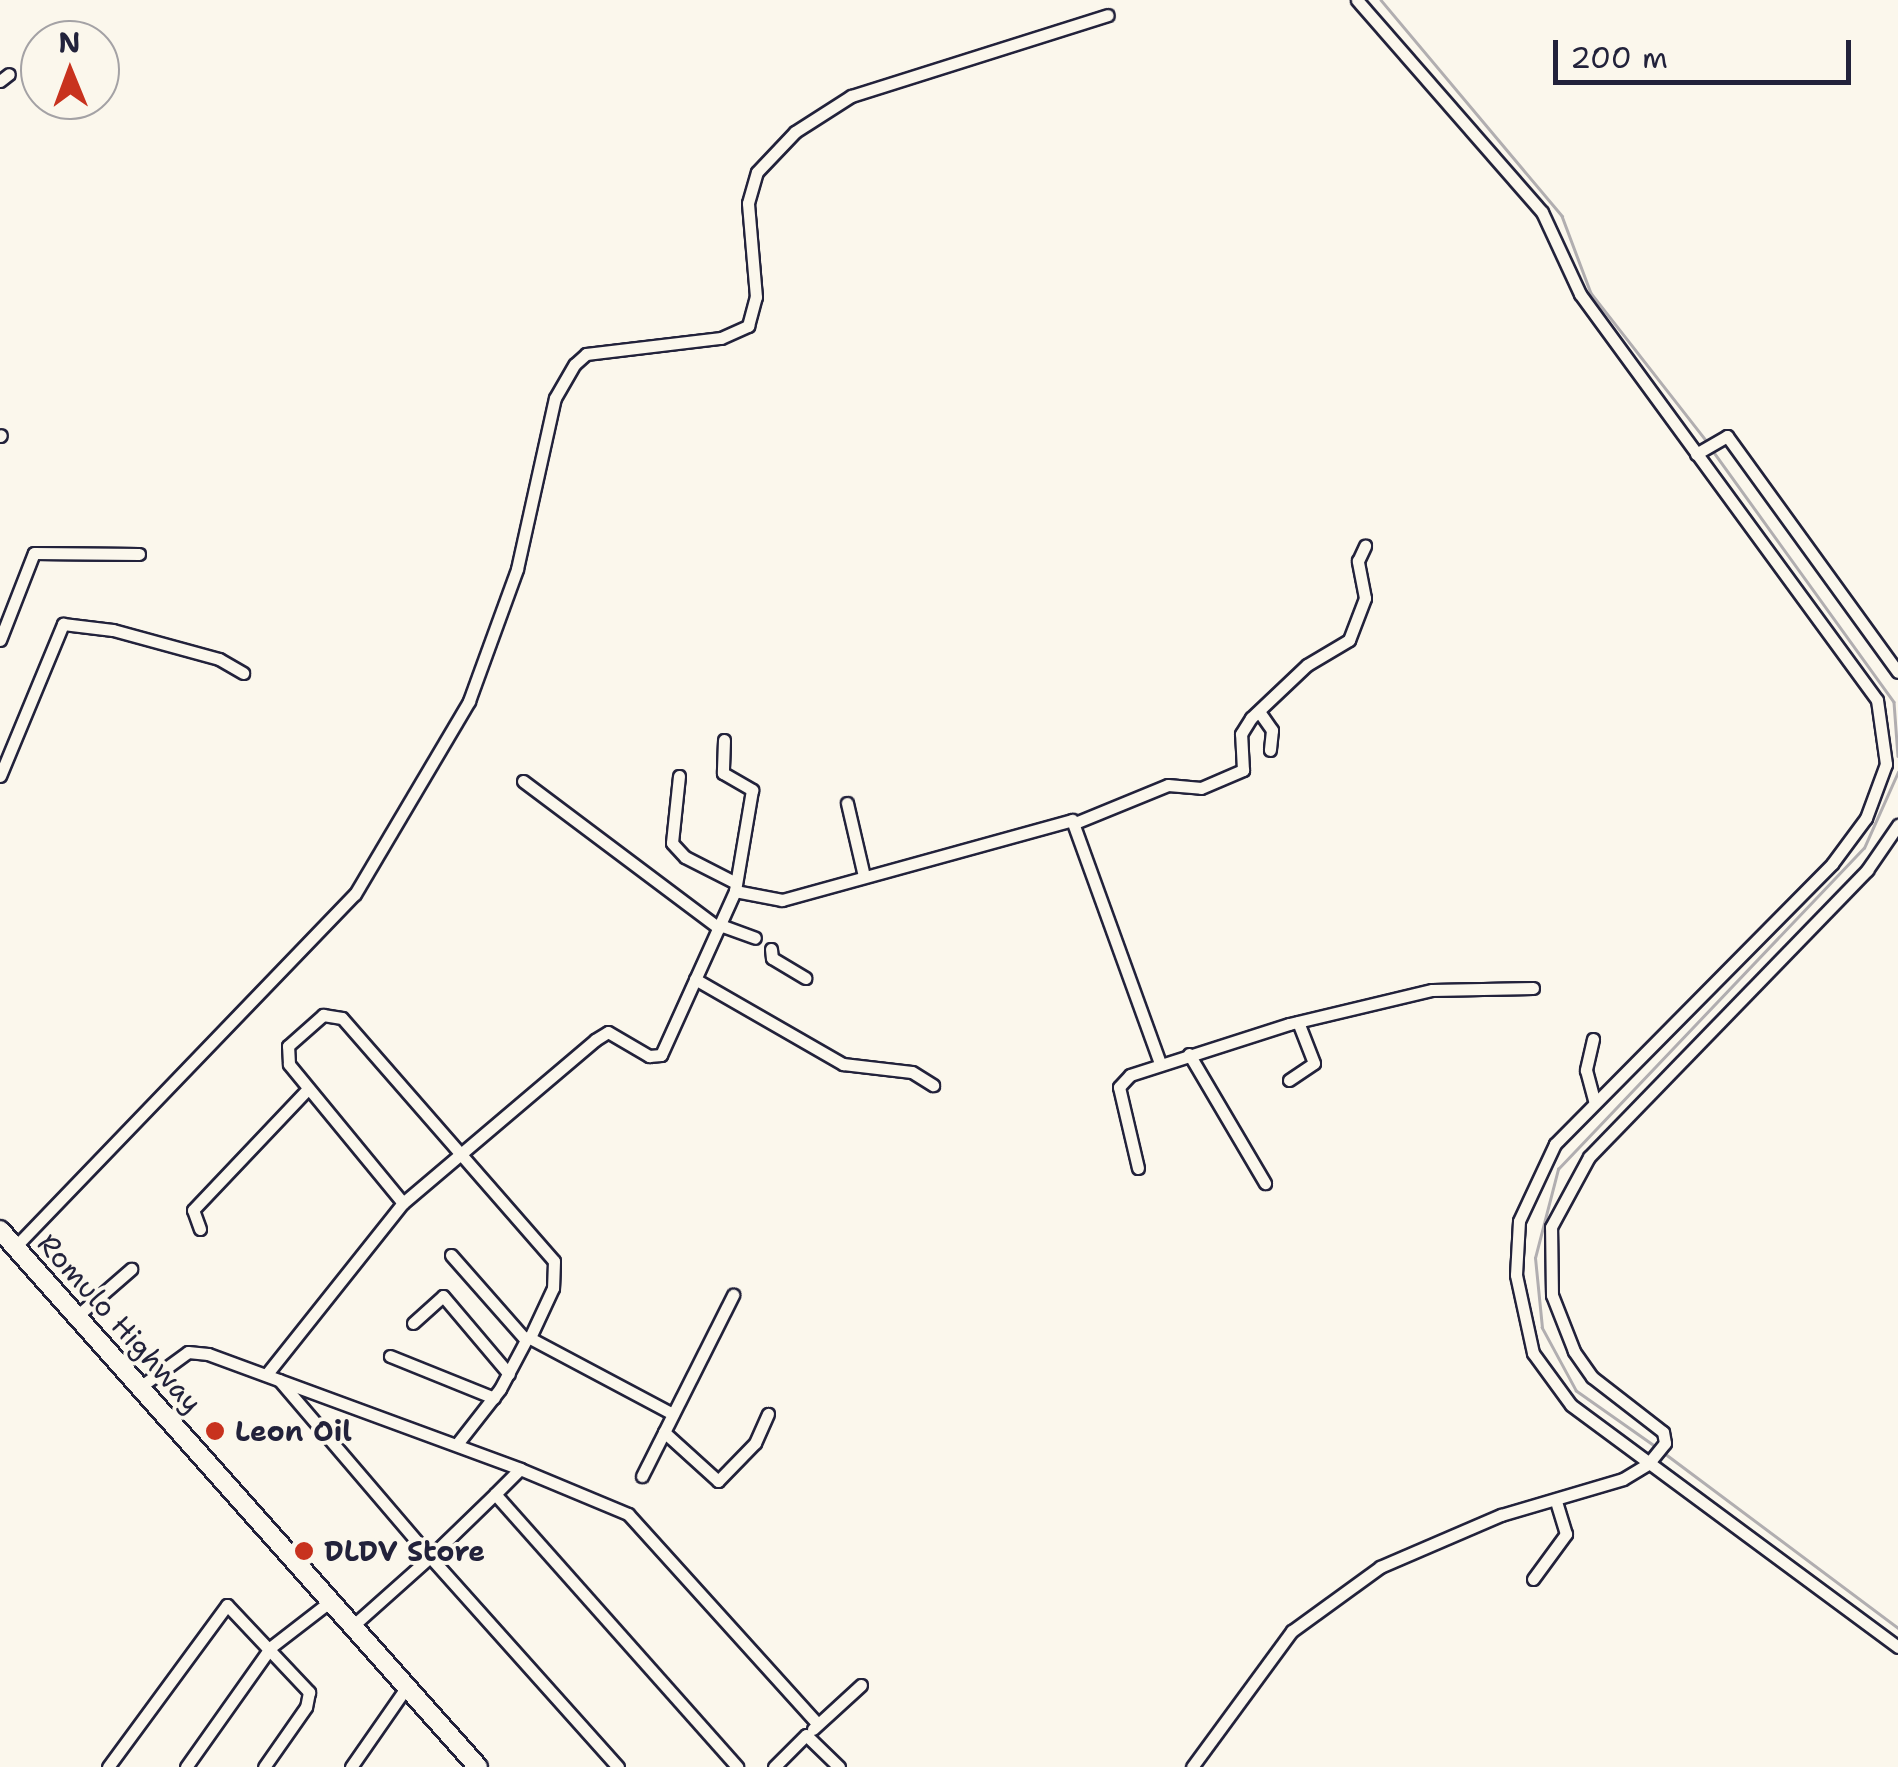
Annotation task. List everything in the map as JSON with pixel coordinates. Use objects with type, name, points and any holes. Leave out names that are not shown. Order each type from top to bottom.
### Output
[{"type":"highway","name":"Romulo Highway","points":[[0,1230],[356,1622],[478,1767]]},
{"type":"street","points":[[1358,0],[1542,212],[1580,294],[1869,685],[1882,716],[1883,780],[1866,818],[1832,864],[1555,1144],[1528,1192],[1515,1248],[1520,1312],[1549,1382],[1898,1647]]},
{"type":"street","points":[[14,1247],[356,894],[469,701],[517,569],[555,398],[575,364],[586,354],[721,338],[748,326],[756,297],[748,203],[757,172],[795,132],[851,96],[1108,15]]},
{"type":"street","points":[[1699,451],[1719,436],[1727,436],[1898,672]]},
{"type":"street","points":[[1075,824],[1168,785],[1200,788],[1229,780],[1244,770],[1244,726],[1307,666],[1349,640],[1365,598],[1358,562],[1364,546]]},
{"type":"street","points":[[0,640],[34,553],[139,554]]},
{"type":"street","points":[[0,776],[64,624],[113,630],[219,659],[243,673]]},
{"type":"street","points":[[1260,712],[1272,730],[1270,750]]},
{"type":"street","points":[[272,1378],[404,1203],[603,1033],[649,1056],[660,1056],[736,887],[752,790],[723,773],[724,740]]},
{"type":"street","points":[[679,776],[672,842],[685,857],[736,887],[782,900],[1067,819],[1075,824],[1160,1063]]},
{"type":"street","points":[[523,782],[719,926],[756,938]]},
{"type":"street","points":[[847,803],[864,876]]},
{"type":"street","points":[[1192,1767],[1292,1632],[1341,1596],[1425,1545],[1556,1501],[1651,1461],[1665,1443],[1663,1432],[1592,1377],[1574,1351],[1552,1295],[1551,1227],[1588,1157],[1866,870],[1898,825]]},
{"type":"street","points":[[771,949],[772,958],[805,978]]},
{"type":"street","points":[[696,980],[843,1064],[912,1072],[932,1085]]},
{"type":"street","points":[[1138,1168],[1119,1087],[1130,1074],[1298,1022],[1432,990],[1532,988]]},
{"type":"street","points":[[404,1203],[307,1090],[290,1064],[288,1046],[316,1019],[336,1014],[554,1261],[553,1288],[510,1374],[456,1444]]},
{"type":"street","points":[[1289,1080],[1314,1063],[1298,1022]]},
{"type":"street","points":[[1593,1039],[1586,1070],[1595,1102]]},
{"type":"street","points":[[1190,1054],[1265,1183]]},
{"type":"street","points":[[200,1229],[194,1210],[307,1090]]},
{"type":"street","points":[[451,1254],[529,1336],[673,1414]]},
{"type":"street","points":[[76,1316],[131,1269]]},
{"type":"street","points":[[642,1476],[733,1295]]},
{"type":"street","points":[[412,1323],[443,1296],[510,1374]]},
{"type":"street","points":[[140,1387],[188,1352],[456,1444],[628,1514],[818,1724]]},
{"type":"street","points":[[390,1356],[494,1398]]},
{"type":"street","points":[[272,1378],[618,1767]]},
{"type":"street","points":[[664,1432],[718,1481],[756,1443],[768,1414]]},
{"type":"street","points":[[356,1622],[520,1469]]},
{"type":"street","points":[[495,1494],[737,1767]]},
{"type":"street","points":[[1533,1579],[1566,1534],[1556,1501]]},
{"type":"street","points":[[186,1767],[271,1647],[333,1599]]},
{"type":"street","points":[[108,1767],[223,1607],[230,1606],[271,1647],[310,1696],[264,1767]]},
{"type":"street","points":[[351,1767],[408,1685]]},
{"type":"street","points":[[774,1767],[861,1685]]},
{"type":"street","points":[[806,1735],[838,1767]]},
{"type":"waterway","points":[[1381,0],[1562,216],[1591,293],[1709,444]]},
{"type":"waterway","points":[[1713,451],[1894,702],[1898,756]]},
{"type":"waterway","points":[[1657,1448],[1576,1391],[1542,1328],[1535,1258],[1558,1169],[1864,848],[1898,772]]},
{"type":"waterway","points":[[1663,1452],[1898,1628]]},
{"type":"place","name":"Leon Oil","points":[[215,1431]]},
{"type":"place","name":"DLDV Store","points":[[304,1551]]}]
